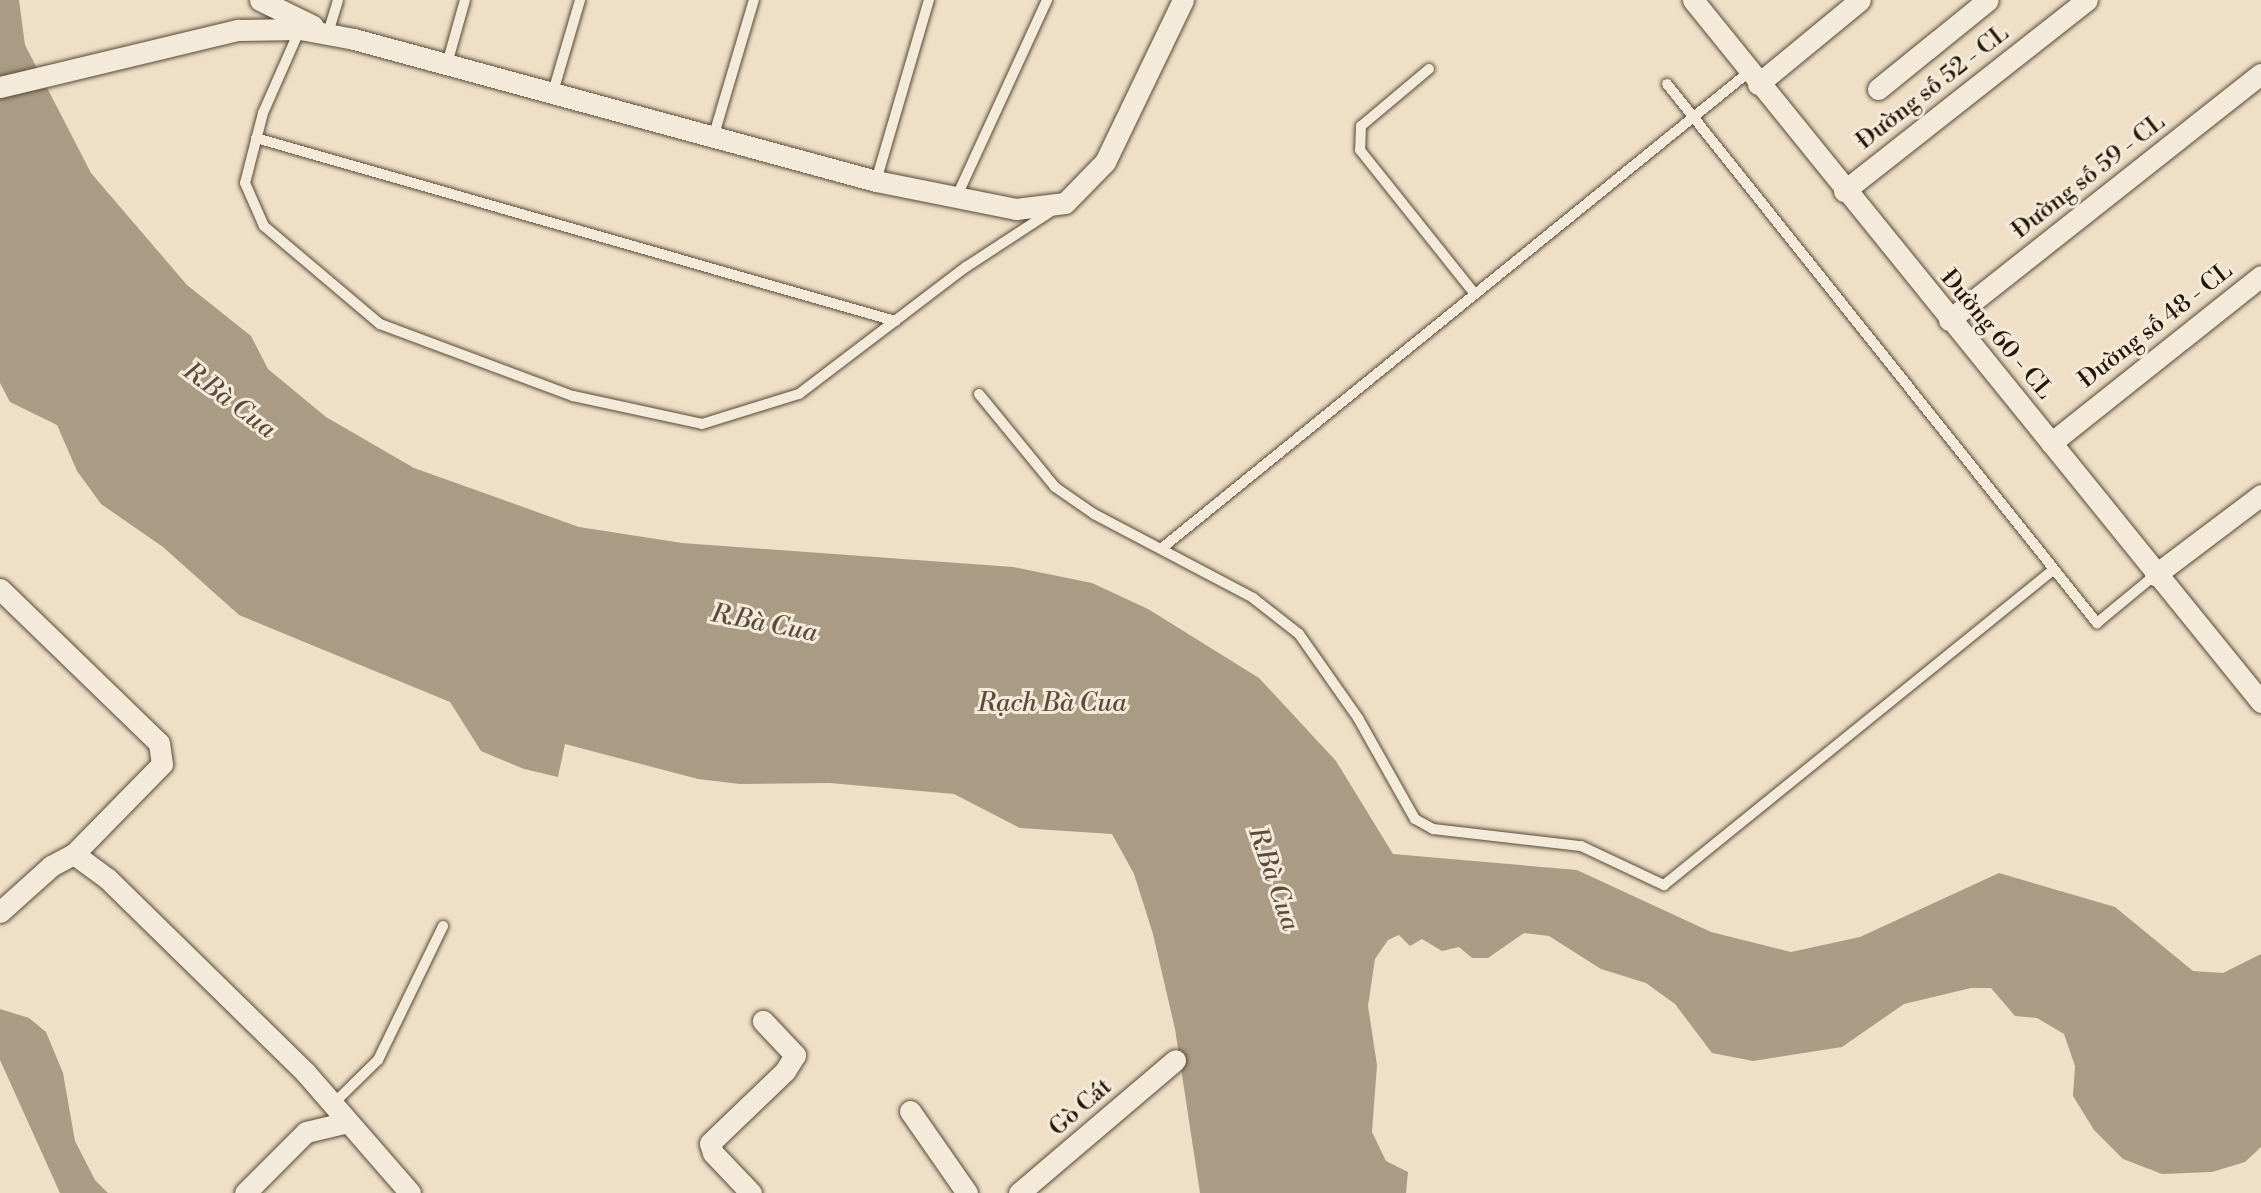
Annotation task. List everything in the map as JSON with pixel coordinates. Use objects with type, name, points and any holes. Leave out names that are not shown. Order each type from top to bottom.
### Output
[{"type":"street","points":[[260,0],[328,33]]},
{"type":"street","points":[[0,87],[238,30],[300,29],[328,33],[447,64],[713,138],[955,201],[1016,209],[1065,203],[1105,162],[1183,0]]},
{"type":"street","name":"Đường 60 - CL","points":[[1693,0],[1844,191],[2261,702]]},
{"type":"street","points":[[1753,78],[1860,0]]},
{"type":"street","points":[[1878,89],[1989,0]]},
{"type":"street","name":"Đường số 52 - CL","points":[[1844,191],[2087,0]]},
{"type":"street","name":"Đường số 59 - CL","points":[[1949,320],[2261,74]]},
{"type":"street","name":"Đường số 48 - CL","points":[[2051,443],[2261,276]]},
{"type":"street","points":[[2155,575],[2261,495]]},
{"type":"street","points":[[0,589],[159,743],[162,764],[139,792],[74,854],[51,866],[0,912]]},
{"type":"street","points":[[74,854],[108,879],[333,1104],[410,1193]]},
{"type":"street","points":[[751,1193],[713,1153],[710,1143],[785,1071],[795,1055],[763,1021]]},
{"type":"street","name":"Gò Cát","points":[[1019,1193],[1049,1184],[1175,1060]]},
{"type":"street","points":[[909,1111],[967,1193]]},
{"type":"street","points":[[245,1193],[306,1132],[348,1122]]},
{"type":"lane","points":[[328,33],[338,0]]},
{"type":"lane","points":[[447,64],[465,0]]},
{"type":"lane","points":[[553,92],[580,0]]},
{"type":"lane","points":[[713,138],[754,0]]},
{"type":"lane","points":[[876,181],[929,0]]},
{"type":"lane","points":[[955,201],[1046,0]]},
{"type":"lane","points":[[300,29],[263,113],[245,183],[264,226],[380,324],[573,396],[702,424],[799,394],[966,267],[1065,203]]},
{"type":"lane","points":[[1429,69],[1361,126],[1360,150],[1475,294]]},
{"type":"lane","points":[[1162,548],[1693,117],[1753,78]]},
{"type":"lane","points":[[1667,84],[2097,623],[2155,575]]},
{"type":"lane","points":[[256,138],[895,321]]},
{"type":"lane","points":[[979,394],[1055,487],[1094,513],[1253,598],[1299,634],[1358,718],[1415,820],[1433,829],[1581,846],[1664,885],[2053,570]]},
{"type":"lane","points":[[333,1104],[378,1060],[443,926]]},
{"type":"water","name":"Rạch Bà Cua","points":[[0,0],[19,0],[25,45],[91,173],[187,285],[251,336],[268,369],[326,417],[414,468],[579,527],[682,543],[1013,567],[1092,583],[1148,609],[1259,678],[1336,761],[1393,854],[1577,870],[1711,932],[1791,952],[1860,937],[1999,873],[2115,907],[2193,971],[2223,973],[2261,954],[2261,1147],[2245,1162],[2212,1172],[2162,1174],[2123,1159],[2094,1130],[2073,1096],[2075,1066],[2064,1034],[2037,1018],[2015,1016],[1991,988],[1971,988],[1904,1004],[1842,1047],[1753,1061],[1712,1053],[1675,1004],[1646,983],[1601,969],[1549,936],[1524,933],[1488,958],[1472,958],[1459,947],[1442,951],[1422,939],[1410,946],[1399,935],[1388,940],[1375,959],[1368,1006],[1377,1065],[1372,1132],[1386,1161],[1408,1172],[1406,1193],[1200,1193],[1175,1029],[1153,934],[1134,874],[1112,834],[1020,828],[954,794],[830,783],[740,784],[698,779],[565,744],[558,777],[524,769],[481,751],[450,702],[239,615],[163,547],[101,504],[77,471],[57,425],[10,402],[0,383]]},
{"type":"water","points":[[0,1009],[29,1018],[46,1032],[63,1073],[75,1141],[95,1180],[108,1193],[60,1193],[0,1060]]},
{"type":"water label","name":"R.Bà Cua","points":[[229,401]]},
{"type":"water label","name":"R.Bà Cua","points":[[764,624]]},
{"type":"water label","name":"R.Bà Cua","points":[[1273,879]]}]
